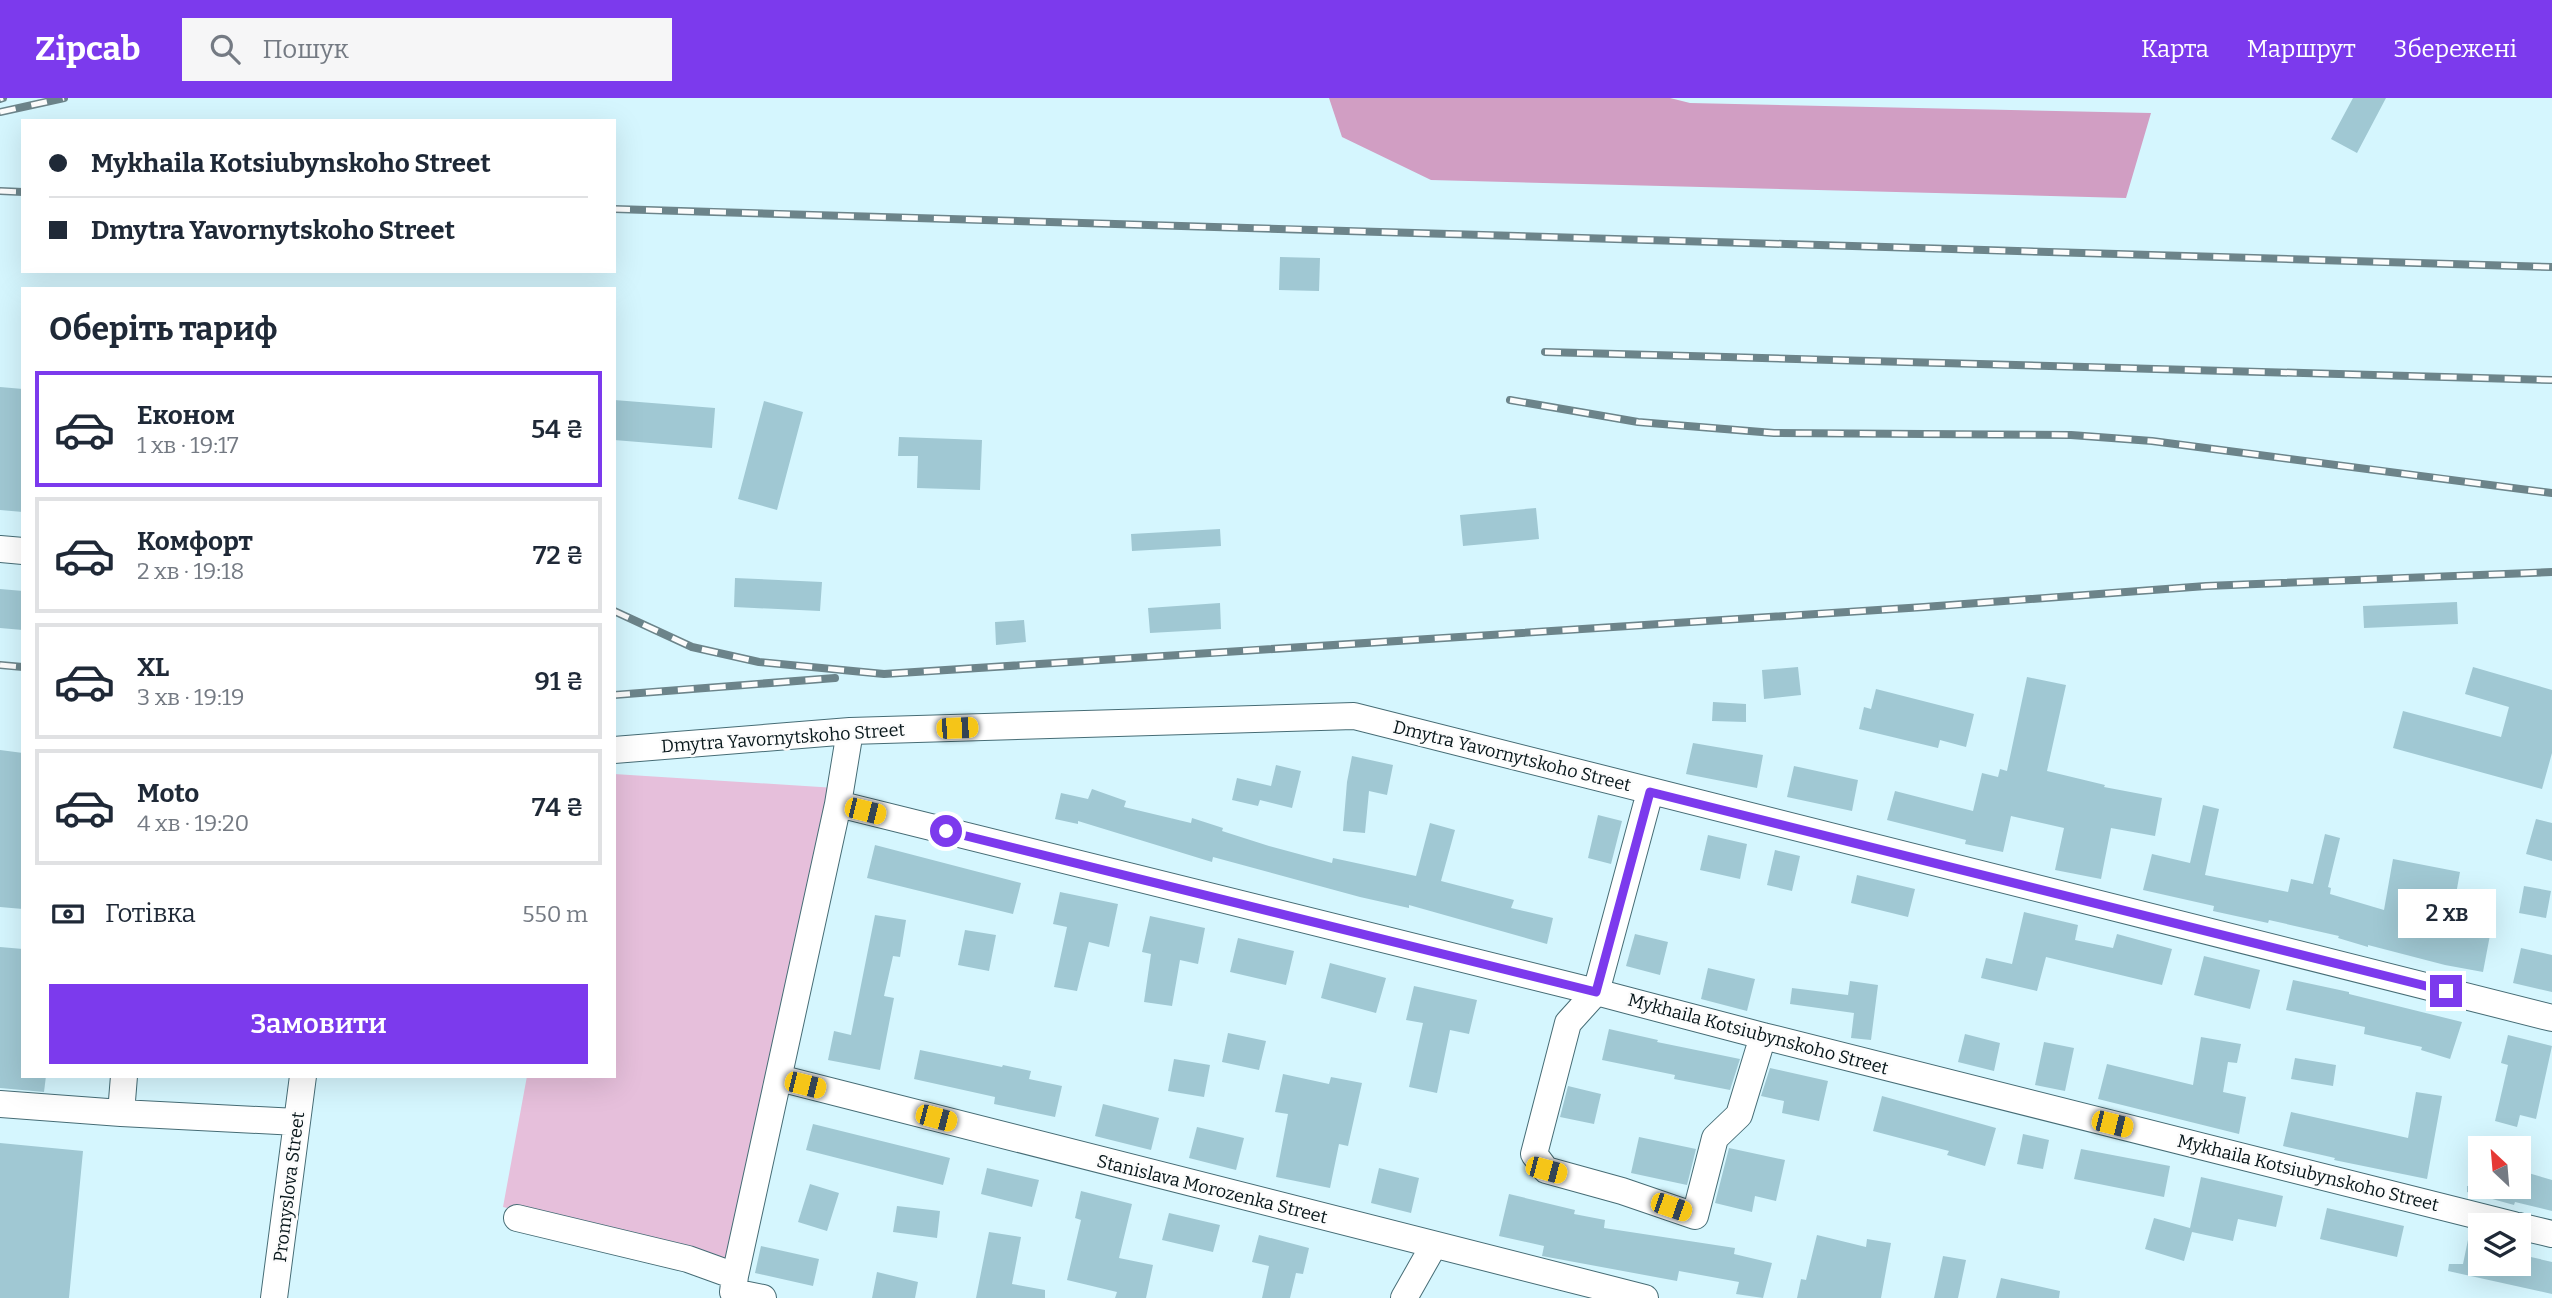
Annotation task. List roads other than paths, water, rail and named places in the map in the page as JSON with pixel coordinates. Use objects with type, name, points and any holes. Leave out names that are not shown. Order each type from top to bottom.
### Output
[{"type":"street","points":[[0,549],[21,551]]},
{"type":"street","name":"Dmytra Yavornytskoho Street","points":[[616,750],[850,731],[1354,716],[2552,1018]]},
{"type":"street","points":[[762,1298],[733,1292],[735,1276],[838,804],[850,731]]},
{"type":"street","points":[[1650,792],[1596,992],[1568,1023],[1534,1154],[1546,1170],[1622,1191],[1695,1216],[1715,1138],[1739,1115],[1763,1036]]},
{"type":"street","name":"Mykhaila Kotsiubynskoho Street","points":[[838,804],[1596,992],[2468,1213]]},
{"type":"street","points":[[121,1114],[124,1078]]},
{"type":"street","name":"Promyslova Street","points":[[274,1298],[303,1078]]},
{"type":"street","name":"Stanislava Morozenka Street","points":[[779,1078],[1645,1298]]},
{"type":"street","points":[[0,1104],[121,1114],[297,1122]]},
{"type":"street","points":[[517,1219],[688,1259],[735,1276]]},
{"type":"street","name":"Mykhaila Kotsiubynskoho Street","points":[[2531,1229],[2552,1234]]},
{"type":"street","points":[[1404,1298],[1434,1245]]},
{"type":"railway","points":[[0,112],[64,98]]},
{"type":"railway","points":[[0,191],[21,192]]},
{"type":"railway","points":[[616,209],[2552,267]]},
{"type":"railway","points":[[1545,352],[2552,380]]},
{"type":"railway","points":[[1510,400],[1638,422],[1774,433],[2071,435],[2152,441],[2552,493]]},
{"type":"railway","points":[[616,612],[692,647],[759,662],[884,674],[1924,607],[2206,586],[2552,572]]},
{"type":"railway","points":[[0,665],[21,667]]},
{"type":"railway","points":[[616,695],[835,678]]}]
